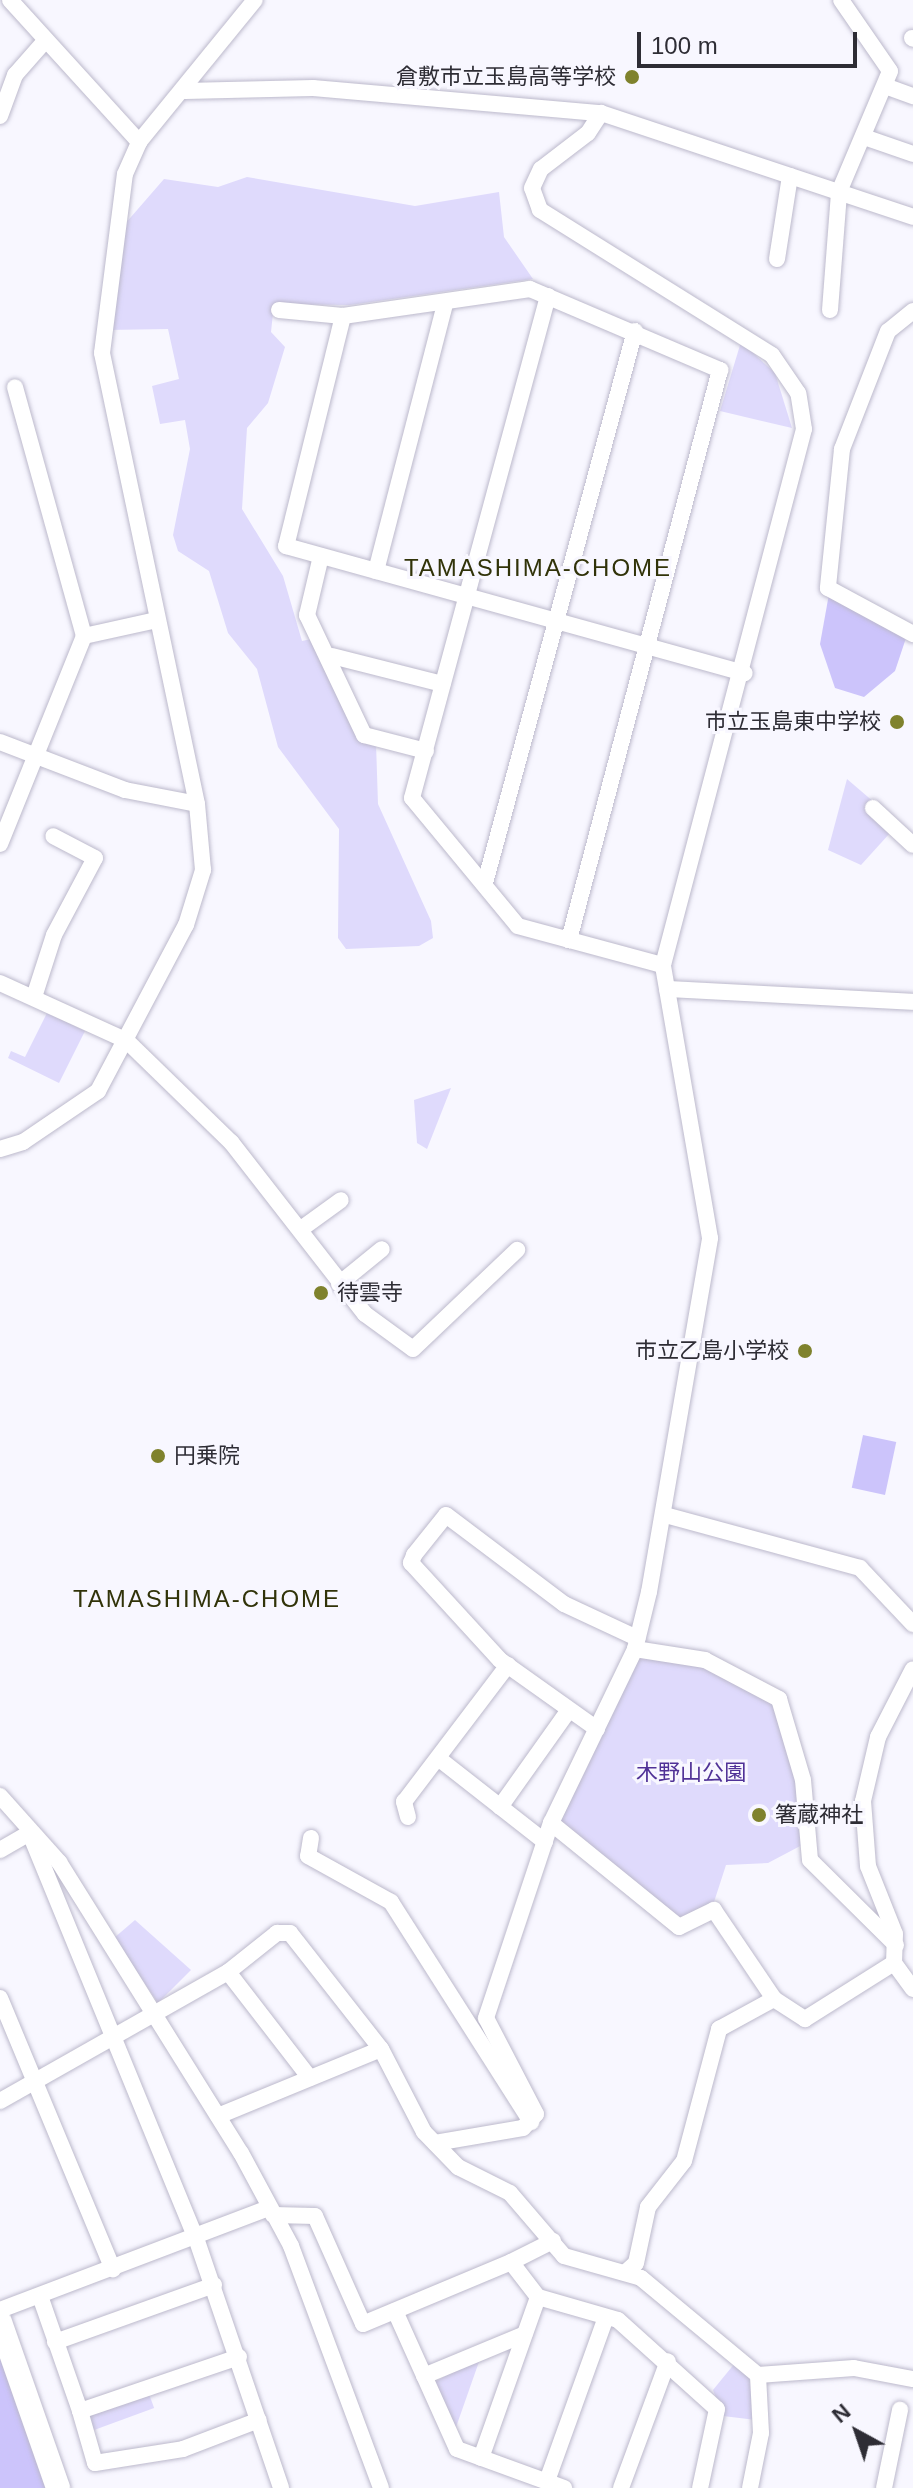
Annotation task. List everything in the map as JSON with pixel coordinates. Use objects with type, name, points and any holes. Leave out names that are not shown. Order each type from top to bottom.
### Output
[{"type":"main road","points":[[0,2322],[58,2488]]},
{"type":"street","points":[[10,0],[44,42],[139,142]]},
{"type":"street","points":[[0,1149],[23,1142],[98,1091],[186,925],[203,870],[197,804],[102,353],[125,174],[139,142],[185,91],[255,0]]},
{"type":"street","points":[[830,310],[839,192],[885,86],[889,61],[841,0]]},
{"type":"street","points":[[0,116],[15,75],[44,42]]},
{"type":"street","points":[[885,86],[913,96]]},
{"type":"street","points":[[185,91],[313,88],[601,113],[913,217]]},
{"type":"street","points":[[531,2122],[535,2107],[488,2034],[486,2018],[551,1823],[636,1644],[665,1515],[711,1217],[663,965],[745,673],[803,448],[803,409],[786,371],[745,333],[540,210],[532,188],[541,169],[588,133],[601,113]]},
{"type":"street","points":[[864,137],[913,154]]},
{"type":"street","points":[[777,259],[790,176]]},
{"type":"street","points":[[279,310],[343,316],[445,305],[530,289],[635,331],[720,370],[569,940]]},
{"type":"street","points":[[548,296],[412,798],[518,926],[663,965]]},
{"type":"street","points":[[376,571],[445,305]]},
{"type":"street","points":[[913,311],[888,331],[842,449],[828,588],[913,634]]},
{"type":"street","points":[[343,316],[286,546],[745,673]]},
{"type":"street","points":[[485,883],[635,331]]},
{"type":"street","points":[[0,844],[38,758],[84,636],[15,387]]},
{"type":"street","points":[[321,556],[307,615],[332,656],[364,735],[426,751]]},
{"type":"street","points":[[84,636],[157,620]]},
{"type":"street","points":[[332,656],[443,684]]},
{"type":"street","points":[[0,742],[125,790],[197,804]]},
{"type":"street","points":[[873,808],[913,845]]},
{"type":"street","points":[[34,997],[54,935],[95,858],[53,836]]},
{"type":"street","points":[[0,983],[127,1041],[231,1142],[301,1229],[339,1284],[413,1349],[517,1250]]},
{"type":"street","points":[[667,989],[913,1002]]},
{"type":"street","points":[[301,1229],[341,1200]]},
{"type":"street","points":[[339,1284],[382,1249]]},
{"type":"street","points":[[597,1729],[508,1665],[411,1563],[446,1515],[564,1604],[636,1644],[705,1660],[779,1699],[807,1801],[810,1860],[895,1954]]},
{"type":"street","points":[[665,1515],[860,1568],[913,1624]]},
{"type":"street","points":[[408,1817],[404,1802],[508,1665]]},
{"type":"street","points":[[913,1669],[878,1737],[863,1801],[868,1866],[895,1954],[913,1989]]},
{"type":"street","points":[[500,1807],[569,1710]]},
{"type":"street","points":[[438,1758],[545,1842]]},
{"type":"street","points":[[0,1796],[59,1862],[218,2116],[271,2212],[372,2447],[381,2488]]},
{"type":"street","points":[[551,1823],[679,1927],[714,1910],[774,1999],[805,2019],[895,1954]]},
{"type":"street","points":[[0,1850],[30,1833]]},
{"type":"street","points":[[30,1833],[196,2238],[239,2357],[281,2488]]},
{"type":"street","points":[[311,1838],[308,1856],[391,1902],[531,2122]]},
{"type":"street","points":[[0,2101],[228,1972],[277,1933],[290,1933],[381,2049],[435,2143],[458,2167],[510,2193],[564,2256],[626,2272],[758,2375],[854,2368],[913,2379]]},
{"type":"street","points":[[228,1972],[310,2078]]},
{"type":"street","points":[[0,1998],[113,2269]]},
{"type":"street","points":[[626,2272],[636,2263],[648,2207],[684,2161],[719,2029],[774,1999]]},
{"type":"street","points":[[218,2116],[381,2049]]},
{"type":"street","points":[[435,2143],[531,2122]]},
{"type":"street","points":[[0,2310],[271,2212],[315,2216],[363,2324],[511,2262],[553,2241]]},
{"type":"street","points":[[511,2262],[538,2297],[606,2317],[668,2361],[717,2409],[700,2488]]},
{"type":"street","points":[[55,2342],[214,2285]]},
{"type":"street","points":[[40,2296],[95,2463],[183,2449],[259,2420]]},
{"type":"street","points":[[481,2458],[538,2297]]},
{"type":"street","points":[[395,2311],[457,2449],[564,2488]]},
{"type":"street","points":[[547,2481],[606,2317]]},
{"type":"street","points":[[424,2376],[525,2334]]},
{"type":"street","points":[[80,2411],[239,2357]]},
{"type":"street","points":[[621,2488],[668,2361]]},
{"type":"street","points":[[750,2488],[761,2433],[758,2375]]},
{"type":"street","points":[[884,2488],[900,2410]]},
{"type":"green space","points":[[247,177],[415,206],[499,192],[504,237],[533,279],[350,305],[274,304],[271,332],[285,347],[268,403],[247,428],[242,509],[283,576],[302,641],[316,638],[376,743],[378,804],[431,921],[433,938],[419,946],[346,949],[338,938],[339,829],[278,747],[257,669],[228,633],[209,571],[178,551],[173,535],[190,449],[185,420],[160,424],[152,386],[179,379],[168,329],[107,330],[111,240],[164,179],[218,187]]},
{"type":"green space","points":[[741,342],[775,373],[792,428],[720,411]]},
{"type":"green space","points":[[847,779],[875,803],[890,833],[861,865],[828,850]]},
{"type":"green space","points":[[47,1013],[85,1031],[59,1083],[8,1058],[11,1051],[25,1057]]},
{"type":"green space","points":[[451,1088],[427,1149],[417,1143],[414,1100]]},
{"type":"green space","name":"木野山公園","points":[[638,1655],[689,1662],[757,1687],[777,1710],[803,1801],[804,1844],[768,1863],[726,1865],[714,1902],[678,1920],[558,1822]]},
{"type":"green space","points":[[135,1920],[191,1970],[158,2003],[114,1938]]},
{"type":"green space","points":[[481,2356],[455,2430],[433,2383]]},
{"type":"green space","points":[[735,2363],[755,2378],[756,2420],[723,2416],[713,2390]]},
{"type":"green space","points":[[149,2394],[154,2408],[92,2431],[87,2417]]},
{"type":"shaded area","points":[[829,594],[906,638],[895,671],[864,697],[835,688],[820,644]]},
{"type":"shaded area","points":[[863,1435],[896,1442],[885,1495],[852,1488]]},
{"type":"shaded area","points":[[0,2350],[48,2488],[0,2488]]},
{"type":"place","name":"倉敷市立玉島高等学校","points":[[632,77]]},
{"type":"place","name":"市立玉島東中学校","points":[[897,722]]},
{"type":"place","name":"待雲寺","points":[[321,1293]]},
{"type":"place","name":"市立乙島小学校","points":[[805,1351]]},
{"type":"place","name":"円乗院","points":[[158,1456]]},
{"type":"place","name":"箸蔵神社","points":[[759,1815]]},
{"type":"district","name":"TAMASHIMA-CHOME","points":[[538,568]]},
{"type":"district","name":"TAMASHIMA-CHOME","points":[[207,1599]]}]
